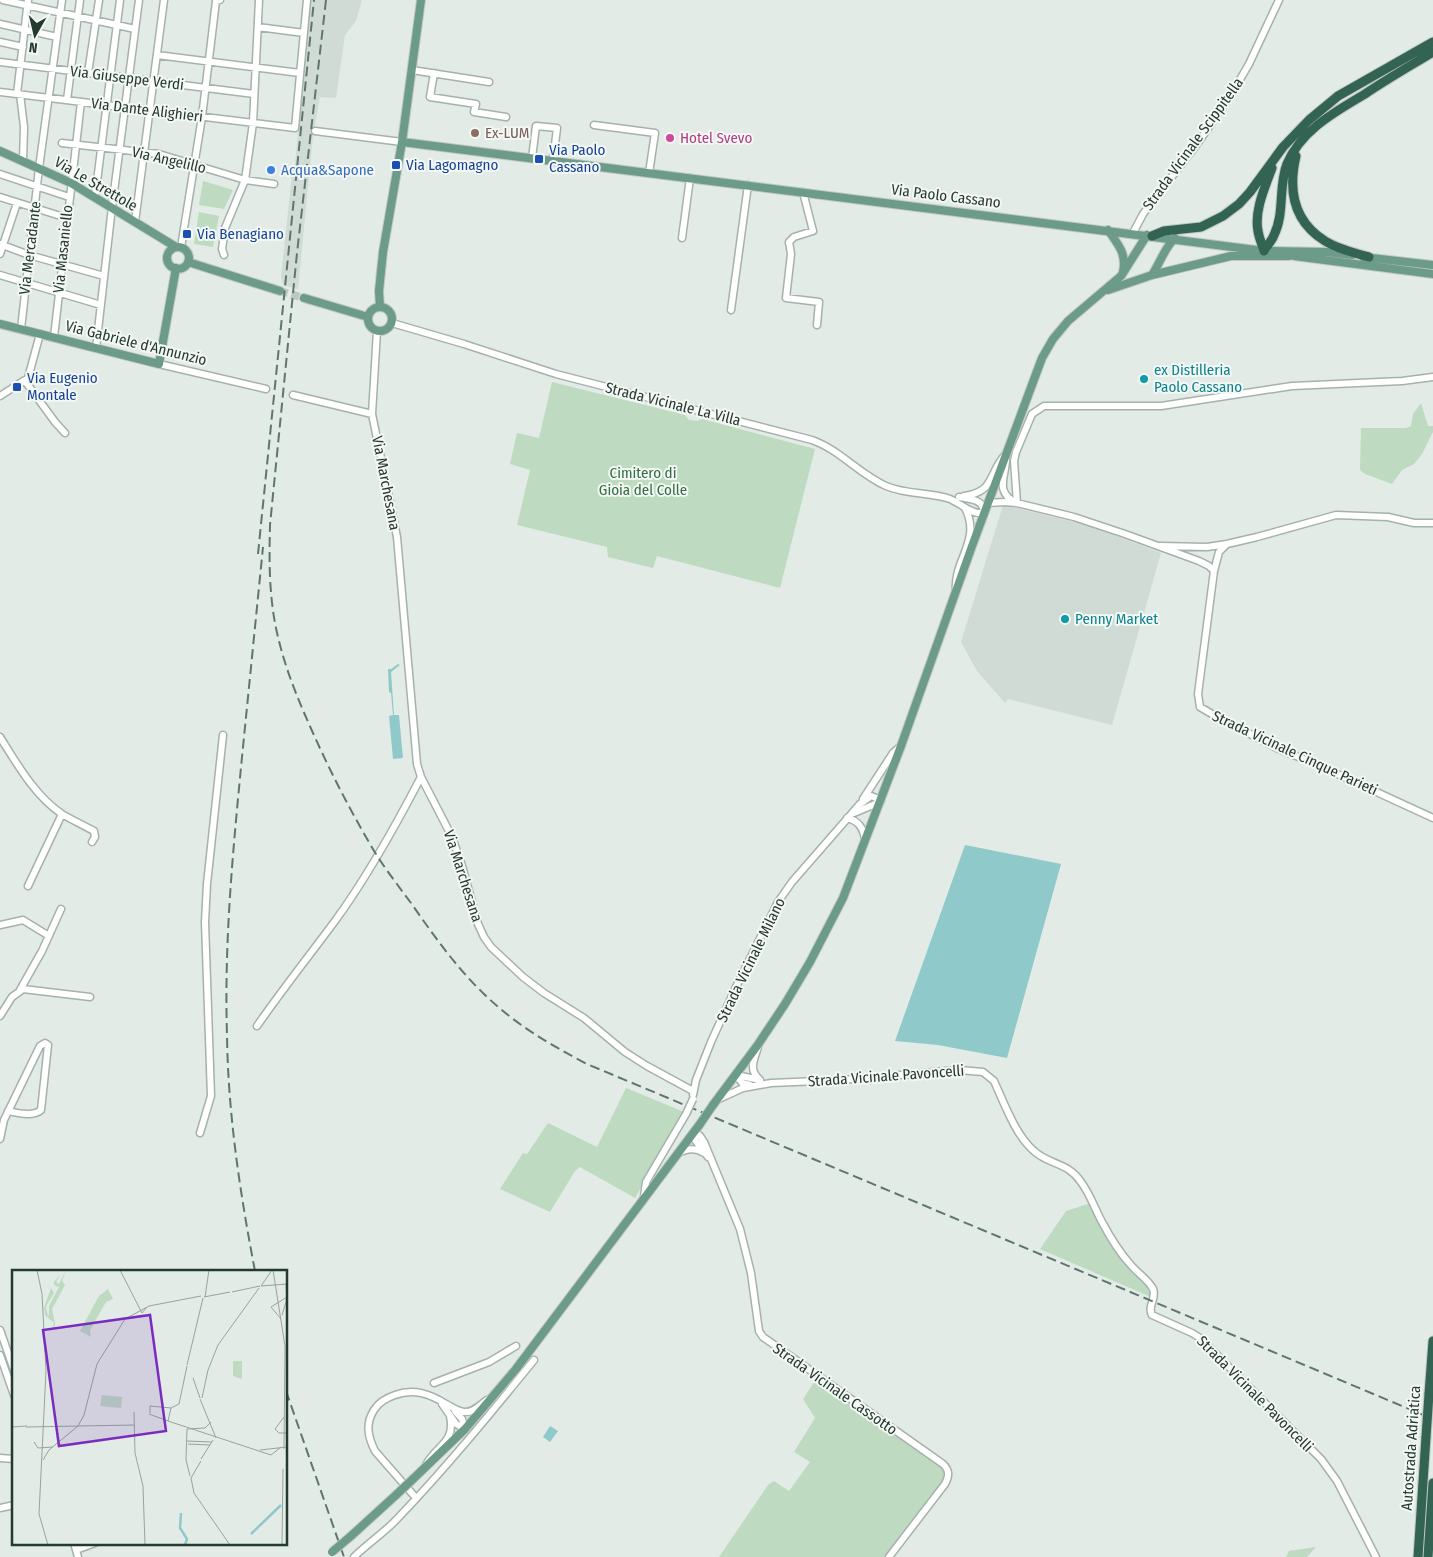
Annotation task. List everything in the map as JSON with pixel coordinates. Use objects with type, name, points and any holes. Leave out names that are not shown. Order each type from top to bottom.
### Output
[{"type":"highway","points":[[1264,251],[1277,229],[1284,171],[1290,157],[1299,144],[1314,128],[1338,110],[1431,46]]},
{"type":"highway","points":[[1152,236],[1164,231],[1201,227],[1224,216],[1250,192],[1291,138],[1338,96],[1431,46]]},
{"type":"highway","points":[[1299,144],[1291,183],[1294,204],[1302,219],[1325,241],[1337,247],[1369,257]]},
{"type":"highway","points":[[1264,251],[1257,222],[1264,188],[1277,156]]},
{"type":"highway","name":"Autostrada Adriatica","points":[[1418,1557],[1433,1341]]},
{"type":"highway","name":"Autostrada Adriatica","points":[[1428,1557],[1433,1483]]},
{"type":"main road","points":[[380,307],[379,291],[385,235],[402,142],[421,0]]},
{"type":"main road","name":"Via Paolo Cassano","points":[[402,142],[1175,238],[1264,251]]},
{"type":"main road","name":"Via Le Strettole","points":[[0,151],[70,183],[178,247]]},
{"type":"main road","points":[[1108,230],[1122,251],[1124,264],[1121,276]]},
{"type":"main road","points":[[328,1554],[351,1536],[414,1479],[465,1429],[498,1391],[528,1355],[760,1042],[801,978],[837,911],[901,746],[1036,371],[1048,348],[1068,321],[1121,276],[1152,236],[1164,247],[1164,252]]},
{"type":"main road","points":[[1152,275],[1161,261],[1164,252],[1175,238]]},
{"type":"main road","points":[[178,247],[188,254],[188,262],[184,267],[176,268],[168,263],[167,256],[170,251],[178,247]]},
{"type":"main road","points":[[1264,251],[1433,274]]},
{"type":"main road","points":[[1264,251],[1327,252],[1433,265]]},
{"type":"main road","points":[[1102,292],[1152,275],[1231,256],[1298,256]]},
{"type":"main road","points":[[188,262],[280,290]]},
{"type":"main road","points":[[159,364],[176,268]]},
{"type":"main road","points":[[304,298],[368,317]]},
{"type":"main road","points":[[380,307],[390,312],[392,323],[387,329],[377,331],[370,324],[368,317],[374,309],[380,307]]},
{"type":"main road","name":"Via Gabriele d'Annunzio","points":[[0,324],[159,364]]},
{"type":"street","points":[[3,0],[28,3],[135,29]]},
{"type":"street","name":"Via Mercadante","points":[[21,329],[39,168],[62,0]]},
{"type":"street","points":[[67,100],[80,0]]},
{"type":"street","points":[[88,73],[99,0]]},
{"type":"street","points":[[95,197],[120,0]]},
{"type":"street","points":[[96,348],[139,0]]},
{"type":"street","points":[[135,222],[164,0]]},
{"type":"street","points":[[178,247],[202,117],[216,1],[220,0]]},
{"type":"street","points":[[224,255],[222,249],[225,228],[245,180],[253,123],[259,0]]},
{"type":"street","points":[[157,55],[300,73],[307,0]]},
{"type":"street","name":"Strada Vicinale Scippitella","points":[[1130,233],[1231,95],[1249,64],[1279,0]]},
{"type":"street","points":[[23,161],[24,127],[19,94],[28,3]]},
{"type":"street","points":[[0,24],[57,37]]},
{"type":"street","points":[[258,27],[304,32]]},
{"type":"street","points":[[0,42],[23,47]]},
{"type":"street","name":"Via Giuseppe Verdi","points":[[0,62],[254,94]]},
{"type":"street","points":[[412,70],[489,82]]},
{"type":"street","name":"Via Dante Alighieri","points":[[0,92],[295,128],[300,73]]},
{"type":"street","points":[[434,73],[430,97],[476,104],[474,112],[506,117]]},
{"type":"street","name":"Via Masaniello","points":[[54,337],[70,183],[81,102]]},
{"type":"street","points":[[594,125],[655,133],[649,173]]},
{"type":"street","points":[[532,158],[536,126],[557,128],[553,161]]},
{"type":"street","name":"Via Paolo Cassano","points":[[315,130],[402,142]]},
{"type":"street","name":"Via Angelillo","points":[[62,142],[159,154],[245,180],[274,184]]},
{"type":"street","points":[[0,174],[69,197]]},
{"type":"street","points":[[682,238],[690,178]]},
{"type":"street","points":[[731,310],[748,185]]},
{"type":"street","points":[[803,192],[813,231],[794,236],[789,242],[791,254],[786,298],[819,302],[817,325]]},
{"type":"street","points":[[1,199],[67,218]]},
{"type":"street","points":[[0,254],[1,245],[17,203]]},
{"type":"street","points":[[1,245],[29,255],[104,276]]},
{"type":"street","points":[[0,275],[101,305]]},
{"type":"street","name":"Strada Vicinale La Villa","points":[[392,323],[556,374],[812,440],[835,450],[886,486],[908,492],[947,498]]},
{"type":"street","points":[[293,395],[372,414],[377,331]]},
{"type":"street","points":[[0,396],[25,381],[30,374],[40,334]]},
{"type":"street","name":"Via Gabriele d'Annunzio","points":[[159,364],[266,389]]},
{"type":"street","points":[[1017,503],[1014,461],[1016,452],[1032,414],[1044,406],[1161,406],[1292,386],[1402,381],[1433,377]]},
{"type":"street","points":[[25,381],[65,433]]},
{"type":"street","name":"Via Marchesana","points":[[372,414],[397,537],[417,764],[421,777],[452,837],[478,924],[484,937],[491,947],[544,993],[584,1018],[625,1052],[646,1066],[693,1091]]},
{"type":"street","points":[[947,498],[975,494],[986,488],[999,462],[1006,454]]},
{"type":"street","points":[[1006,454],[1006,467],[1002,486],[1007,496],[1017,503]]},
{"type":"street","points":[[947,498],[963,504],[975,513],[984,512],[984,507],[980,502],[959,497]]},
{"type":"street","points":[[988,503],[1017,503],[1086,521],[1161,546],[1205,564],[1214,571]]},
{"type":"street","points":[[956,593],[955,581],[971,526],[963,504]]},
{"type":"street","points":[[1161,546],[1207,547],[1228,544],[1257,538],[1336,515],[1388,517],[1414,523],[1433,523]]},
{"type":"street","name":"Strada Vicinale Cinque Parieti","points":[[1228,544],[1221,549],[1216,559],[1198,694],[1200,707],[1217,718],[1276,748],[1433,818]]},
{"type":"street","points":[[1207,547],[1213,552],[1216,559]]},
{"type":"street","points":[[1205,564],[1202,558],[1207,547]]},
{"type":"street","points":[[200,1133],[211,1096],[205,922],[207,884],[223,735]]},
{"type":"street","points":[[0,737],[11,756],[52,806],[62,814],[94,831],[95,837],[92,842]]},
{"type":"street","name":"Strada Vicinale Milano","points":[[644,1197],[646,1182],[686,1114],[693,1099],[693,1091],[703,1062],[735,989],[778,902],[788,887],[860,804],[893,753],[901,746]]},
{"type":"street","points":[[257,1026],[295,971],[335,921],[378,857],[421,777]]},
{"type":"street","points":[[860,804],[871,796],[880,801]]},
{"type":"street","points":[[847,818],[856,811],[880,801]]},
{"type":"street","points":[[28,886],[62,814]]},
{"type":"street","points":[[847,818],[853,819],[860,824],[865,840]]},
{"type":"street","points":[[0,1016],[12,997],[19,991],[42,951],[61,909]]},
{"type":"street","points":[[0,924],[23,920],[49,936]]},
{"type":"street","points":[[19,991],[29,988],[90,997]]},
{"type":"street","points":[[760,1042],[752,1063],[752,1069],[760,1080]]},
{"type":"street","points":[[0,1139],[2,1126],[8,1111],[40,1046],[45,1043],[49,1047],[41,1110],[32,1114],[8,1111]]},
{"type":"street","name":"Strada Vicinale Pavoncelli","points":[[719,1098],[754,1085],[770,1083],[842,1080],[959,1070],[983,1072],[989,1076],[1028,1146],[1041,1156],[1068,1168],[1081,1182],[1103,1225],[1120,1252],[1152,1287],[1154,1292],[1150,1310],[1152,1314],[1200,1338],[1321,1459],[1337,1481],[1376,1557]]},
{"type":"street","points":[[736,1076],[742,1083],[754,1085]]},
{"type":"street","name":"Strada Vicinale Pavoncelli","points":[[736,1076],[770,1083]]},
{"type":"street","points":[[694,1132],[695,1140],[710,1160]]},
{"type":"street","points":[[694,1132],[702,1139],[710,1160]]},
{"type":"street","points":[[677,1154],[692,1149],[706,1154]]},
{"type":"street","name":"Strada Vicinale Cassotto","points":[[710,1160],[740,1229],[751,1273],[759,1331],[763,1337],[943,1464],[948,1471],[945,1484],[889,1557]]},
{"type":"street","points":[[0,1330],[12,1364]]},
{"type":"street","points":[[434,1383],[489,1362],[516,1346]]},
{"type":"street","points":[[0,1355],[12,1389]]},
{"type":"street","points":[[354,1557],[395,1521],[478,1428],[534,1360]]},
{"type":"street","points":[[416,1498],[375,1450],[369,1437],[369,1425],[375,1408],[380,1402],[392,1396],[406,1392],[418,1392],[436,1398],[463,1412],[472,1411],[498,1391]]},
{"type":"street","points":[[436,1398],[445,1407],[456,1424],[465,1429]]},
{"type":"street","points":[[451,1406],[462,1419],[465,1429]]},
{"type":"street","points":[[424,1469],[429,1458],[450,1436],[452,1427],[450,1416]]},
{"type":"street","points":[[78,1557],[75,1547],[90,1544]]},
{"type":"shaded area","points":[[310,0],[362,0],[356,21],[345,35],[336,98],[320,97],[313,136],[298,289],[283,285],[281,277],[293,165],[295,165]]},
{"type":"shaded area","points":[[1003,505],[1087,525],[1161,553],[1112,725],[1008,699],[1005,703],[977,671],[961,642]]},
{"type":"green space","points":[[203,181],[233,190],[224,209],[199,205]]},
{"type":"green space","points":[[199,212],[219,216],[213,247],[194,244]]},
{"type":"green space","name":"Cimitero di Gioia del Colle","points":[[552,382],[685,415],[689,420],[697,421],[702,419],[815,449],[780,588],[657,556],[653,568],[608,557],[607,547],[517,525],[530,470],[510,464],[517,433],[539,438]]},
{"type":"green space","points":[[1421,403],[1428,426],[1433,426],[1433,432],[1422,454],[1414,464],[1402,470],[1392,484],[1365,474],[1360,470],[1361,428],[1406,428],[1411,426],[1413,414]]},
{"type":"green space","points":[[626,1088],[684,1112],[635,1198],[580,1167],[575,1171],[550,1212],[500,1189],[523,1153],[527,1154],[548,1123],[597,1147]]},
{"type":"green space","points":[[1091,1203],[1105,1229],[1151,1288],[1153,1298],[1040,1249],[1066,1211]]},
{"type":"green space","points":[[817,1378],[944,1467],[945,1480],[886,1557],[719,1557],[768,1485],[774,1481],[789,1491],[810,1462],[794,1452],[815,1418],[803,1399]]},
{"type":"green space","points":[[1316,1547],[1307,1557],[1286,1557],[1289,1551]]},
{"type":"water","points":[[398,664],[400,665],[391,672],[394,715],[399,715],[403,758],[393,759],[389,716],[393,715],[388,669]]},
{"type":"water","points":[[965,845],[1061,864],[1007,1058],[938,1045],[895,1041]]},
{"type":"water","points":[[550,1426],[558,1431],[550,1442],[543,1437]]},
{"type":"tunnel","points":[[280,291],[304,298]]},
{"type":"railway","points":[[258,554],[314,0]]},
{"type":"railway","points":[[326,0],[297,253],[270,525],[271,595],[281,650],[293,686],[326,761],[362,830],[380,859],[446,951],[474,984],[508,1015],[546,1041],[587,1064],[1433,1419]]},
{"type":"railway","points":[[255,1270],[244,1212],[232,1124],[226,1000],[233,861],[263,547]]},
{"type":"railway","points":[[288,1397],[344,1557]]},
{"type":"place","name":"Ex-LUM","points":[[475,133]]},
{"type":"place","name":"Hotel Svevo","points":[[670,138]]},
{"type":"place","name":"Via Paolo Cassano","points":[[539,159]]},
{"type":"place","name":"Via Lagomagno","points":[[396,165]]},
{"type":"place","name":"Acqua&Sapone","points":[[271,170]]},
{"type":"place","name":"Via Benagiano","points":[[187,234]]},
{"type":"place","name":"ex Distilleria Paolo Cassano","points":[[1144,379]]},
{"type":"place","name":"Via Eugenio Montale","points":[[17,387]]},
{"type":"place","name":"Penny Market","points":[[1065,619]]}]
